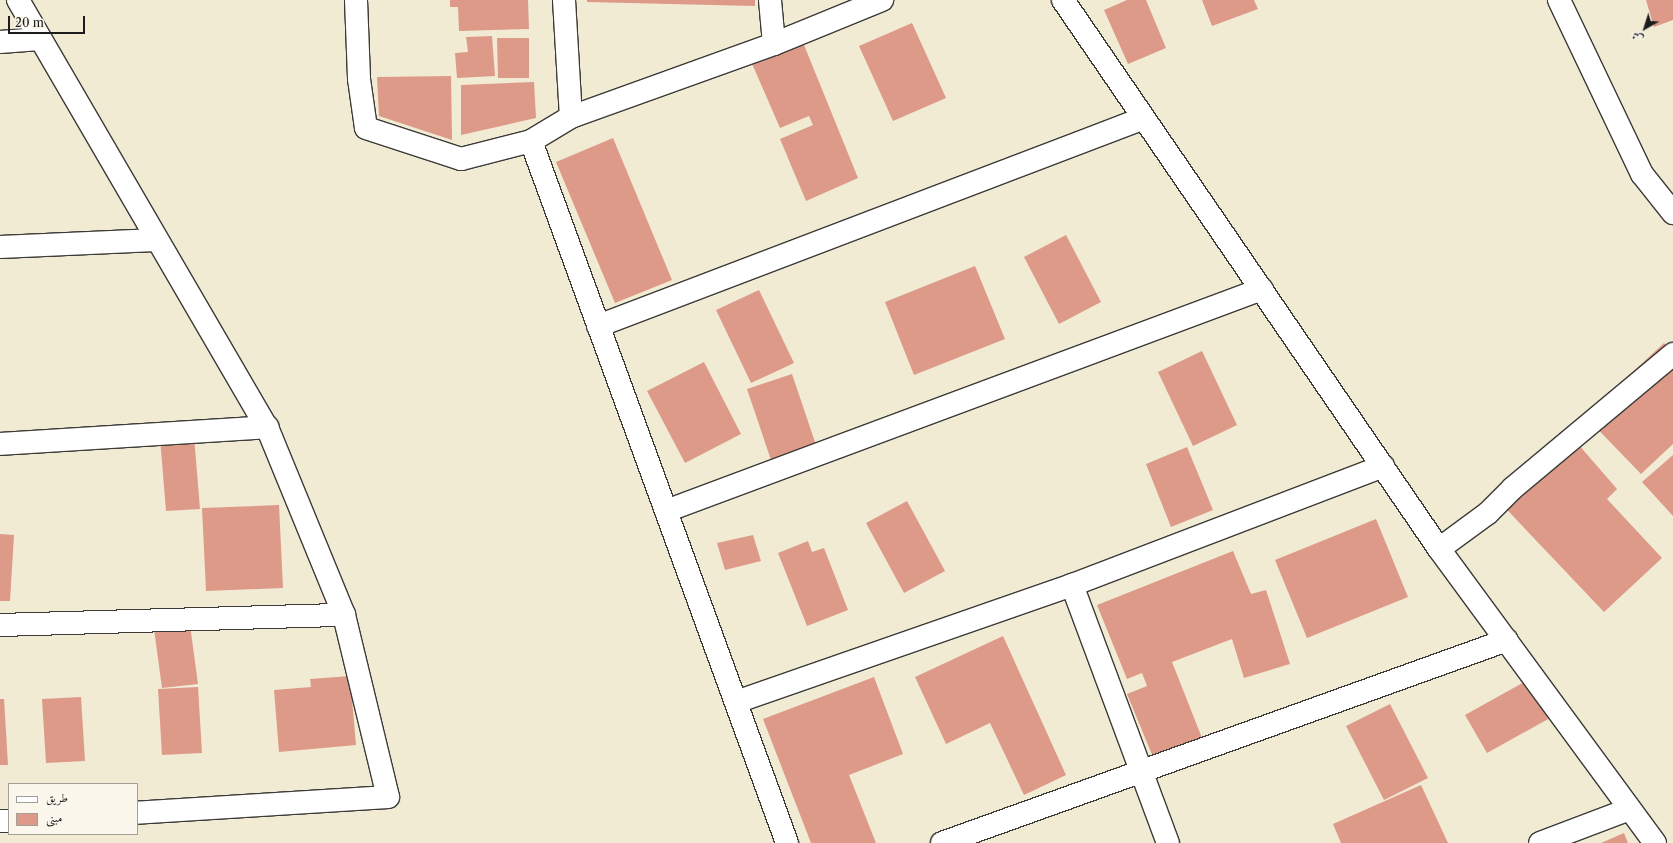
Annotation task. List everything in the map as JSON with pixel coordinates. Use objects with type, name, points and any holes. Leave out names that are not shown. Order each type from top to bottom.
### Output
[{"type":"street","points":[[18,0],[156,240],[267,427],[344,615],[388,797],[138,813]]},
{"type":"street","points":[[356,0],[359,79],[366,128],[461,159],[531,141],[571,117],[774,44],[882,0]]},
{"type":"street","points":[[564,0],[571,117]]},
{"type":"street","points":[[770,0],[774,44]]},
{"type":"street","points":[[1063,0],[1440,548],[1655,843]]},
{"type":"street","points":[[1559,0],[1642,174],[1673,213]]},
{"type":"street","points":[[0,42],[40,39]]},
{"type":"street","points":[[598,326],[1144,118]]},
{"type":"street","points":[[531,141],[787,843]]},
{"type":"street","points":[[0,247],[156,240]]},
{"type":"street","points":[[666,511],[1262,289]]},
{"type":"street","points":[[1440,548],[1488,513],[1513,488],[1673,354]]},
{"type":"street","points":[[0,444],[267,427]]},
{"type":"street","points":[[736,702],[1072,585],[1383,466]]},
{"type":"street","points":[[1072,585],[1168,843]]},
{"type":"street","points":[[0,625],[344,615]]},
{"type":"street","points":[[942,843],[1507,640]]},
{"type":"street","points":[[1540,843],[1630,809]]},
{"type":"building","points":[[450,0],[528,0],[529,29],[459,31],[458,7],[450,7]]},
{"type":"building","points":[[587,0],[755,0],[755,6],[587,2]]},
{"type":"building","points":[[1127,0],[1146,0],[1166,48],[1128,64],[1104,10]]},
{"type":"building","points":[[1202,0],[1254,0],[1258,9],[1212,26]]},
{"type":"building","points":[[1646,0],[1673,0],[1673,20],[1654,27]]},
{"type":"building","points":[[912,23],[946,98],[893,121],[859,46]]},
{"type":"building","points":[[492,36],[495,76],[457,78],[455,53],[468,52],[466,37]]},
{"type":"building","points":[[497,38],[529,38],[529,78],[498,78]]},
{"type":"building","points":[[802,40],[858,178],[806,201],[780,139],[813,125],[809,116],[780,128],[750,59]]},
{"type":"building","points":[[451,76],[452,140],[379,116],[377,77]]},
{"type":"building","points":[[534,82],[536,118],[461,135],[461,85]]},
{"type":"building","points":[[613,138],[672,280],[615,303],[556,162]]},
{"type":"building","points":[[1066,235],[1101,302],[1059,324],[1024,257]]},
{"type":"building","points":[[975,266],[1005,339],[914,375],[885,302]]},
{"type":"building","points":[[759,290],[794,363],[751,383],[716,310]]},
{"type":"building","points":[[1664,343],[1673,352],[1673,444],[1641,474],[1585,416]]},
{"type":"building","points":[[1202,351],[1237,425],[1193,446],[1158,372]]},
{"type":"building","points":[[704,362],[741,434],[685,463],[647,391]]},
{"type":"building","points":[[792,374],[817,448],[772,463],[747,389]]},
{"type":"building","points":[[1565,429],[1617,489],[1607,499],[1662,558],[1604,612],[1494,496]]},
{"type":"building","points":[[194,436],[200,509],[166,511],[160,438]]},
{"type":"building","points":[[1187,447],[1213,510],[1171,527],[1146,464]]},
{"type":"building","points":[[1673,455],[1673,516],[1642,482]]},
{"type":"building","points":[[907,501],[945,571],[904,593],[866,523]]},
{"type":"building","points":[[279,505],[283,588],[206,591],[202,508]]},
{"type":"building","points":[[1376,519],[1408,597],[1307,638],[1275,560]]},
{"type":"building","points":[[0,534],[14,535],[10,601],[0,601]]},
{"type":"building","points":[[753,535],[761,561],[725,570],[717,543]]},
{"type":"building","points":[[808,541],[812,552],[824,548],[848,610],[807,626],[778,553]]},
{"type":"building","points":[[1233,551],[1251,594],[1266,590],[1290,664],[1244,678],[1232,639],[1172,662],[1202,738],[1153,757],[1127,694],[1147,686],[1142,673],[1127,679],[1097,605]]},
{"type":"building","points":[[190,625],[198,684],[162,688],[154,629]]},
{"type":"building","points":[[1003,636],[1066,775],[1024,795],[990,723],[946,744],[915,677]]},
{"type":"building","points":[[350,676],[356,745],[279,752],[274,690],[311,687],[310,679]]},
{"type":"building","points":[[874,677],[903,754],[849,775],[876,843],[811,843],[763,719]]},
{"type":"building","points":[[1528,680],[1550,718],[1487,753],[1465,715]]},
{"type":"building","points":[[198,687],[202,753],[162,755],[158,689]]},
{"type":"building","points":[[81,697],[85,761],[46,763],[42,699]]},
{"type":"building","points":[[0,699],[4,699],[8,765],[0,765]]},
{"type":"building","points":[[1390,704],[1428,778],[1384,800],[1346,726]]},
{"type":"building","points":[[1421,785],[1448,843],[1341,843],[1333,824]]},
{"type":"building","points":[[1624,833],[1628,843],[1601,843]]}]
